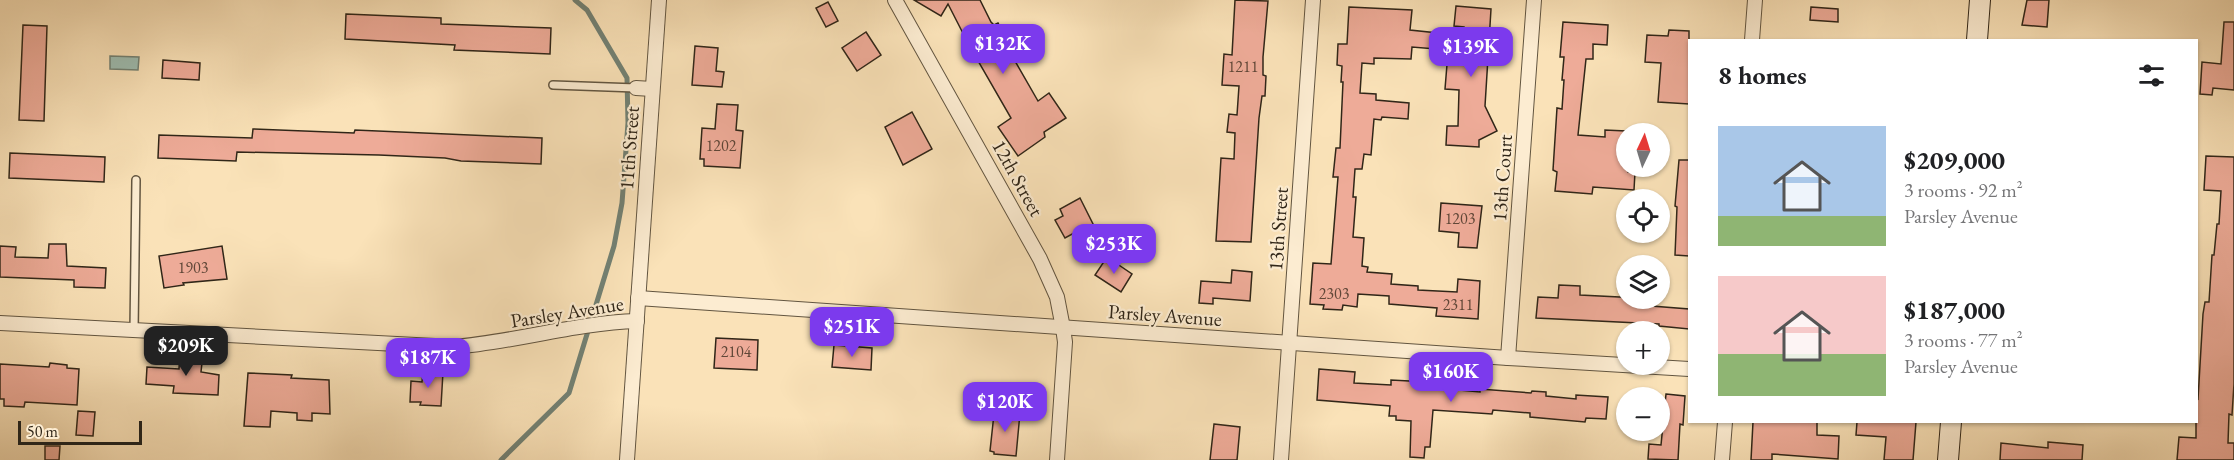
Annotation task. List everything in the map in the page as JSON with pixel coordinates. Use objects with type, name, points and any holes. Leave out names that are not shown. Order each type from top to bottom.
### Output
[{"type":"street","name":"11th Street","points":[[637,321],[659,0]]},
{"type":"street","name":"12th Street","points":[[895,0],[1040,259],[1058,297],[1065,342],[1057,460]]},
{"type":"street","name":"13th Street","points":[[1281,460],[1313,0]]},
{"type":"street","name":"13th Court","points":[[1508,358],[1534,0]]},
{"type":"street","points":[[1752,39],[1755,0]]},
{"type":"street","points":[[1977,39],[1980,0]]},
{"type":"street","points":[[636,88],[652,88]]},
{"type":"street","name":"Parsley Avenue","points":[[638,298],[1688,369]]},
{"type":"street","points":[[627,460],[637,321]]},
{"type":"street","name":"Parsley Avenue","points":[[0,323],[454,347],[483,345],[608,322],[637,321]]},
{"type":"street","points":[[1722,460],[1725,423]]},
{"type":"street","points":[[1948,460],[1951,423]]},
{"type":"lane","points":[[553,85],[636,88]]},
{"type":"lane","points":[[134,331],[136,180]]},
{"type":"shaded area","points":[[110,56],[139,57],[138,70],[110,69]]},
{"type":"building","points":[[914,0],[980,0],[991,22],[994,25],[998,23],[1010,46],[1007,47],[1038,101],[1049,93],[1066,118],[1044,132],[1045,137],[1018,156],[998,127],[1011,118],[948,4],[941,16]]},
{"type":"building","points":[[1235,0],[1268,1],[1263,57],[1263,75],[1266,76],[1265,96],[1262,96],[1259,118],[1251,242],[1216,241],[1221,158],[1234,159],[1235,133],[1227,132],[1229,114],[1237,115],[1239,86],[1222,85],[1224,54],[1232,55]]},
{"type":"building","points":[[2027,0],[2049,0],[2047,27],[2022,25]]},
{"type":"building","points":[[828,2],[838,21],[826,27],[816,8]]},
{"type":"building","points":[[1456,6],[1491,9],[1485,106],[1497,131],[1479,140],[1479,147],[1446,145],[1447,126],[1458,126],[1459,90],[1445,89],[1448,52],[1462,53],[1464,27],[1454,26]]},
{"type":"building","points":[[1349,7],[1412,10],[1410,30],[1438,33],[1436,49],[1412,47],[1411,59],[1374,58],[1374,64],[1362,63],[1360,93],[1376,94],[1376,100],[1409,103],[1408,119],[1382,117],[1381,120],[1374,119],[1371,155],[1364,154],[1362,169],[1355,169],[1353,197],[1356,197],[1353,237],[1364,238],[1362,266],[1368,267],[1367,272],[1392,274],[1391,284],[1418,286],[1418,290],[1457,292],[1458,279],[1480,281],[1478,319],[1436,316],[1437,308],[1389,304],[1389,296],[1358,294],[1357,307],[1343,305],[1342,310],[1323,309],[1324,305],[1310,304],[1313,263],[1331,264],[1338,177],[1333,177],[1336,148],[1340,148],[1343,82],[1341,82],[1342,66],[1337,65],[1338,44],[1347,44]]},
{"type":"building","points":[[1811,7],[1838,9],[1838,22],[1810,20]]},
{"type":"building","points":[[346,14],[441,18],[441,24],[551,28],[550,54],[454,50],[455,45],[345,39]]},
{"type":"building","points":[[1563,22],[1608,25],[1607,45],[1593,44],[1593,59],[1586,59],[1578,135],[1605,137],[1605,130],[1616,131],[1616,177],[1635,177],[1634,189],[1593,187],[1592,194],[1555,191],[1557,172],[1553,170],[1557,108],[1562,109],[1564,80],[1562,80],[1564,57],[1560,57]]},
{"type":"building","points":[[2224,22],[2234,22],[2234,90],[2213,88],[2212,95],[2200,94],[2202,62],[2221,64]]},
{"type":"building","points":[[23,25],[47,26],[44,121],[19,120]]},
{"type":"building","points":[[1669,30],[1689,31],[1688,104],[1658,102],[1661,63],[1645,62],[1647,35],[1668,36]]},
{"type":"building","points":[[866,32],[881,55],[857,71],[842,48]]},
{"type":"building","points":[[695,46],[718,48],[716,71],[724,72],[722,87],[692,85]]},
{"type":"building","points":[[163,60],[200,63],[199,80],[162,78]]},
{"type":"building","points":[[717,104],[738,105],[736,130],[743,131],[740,168],[704,166],[704,159],[700,159],[702,128],[715,129]]},
{"type":"building","points":[[912,112],[932,149],[903,165],[885,127]]},
{"type":"building","points":[[253,129],[354,133],[355,130],[542,138],[541,164],[379,155],[237,152],[236,161],[158,158],[159,135],[252,138]]},
{"type":"building","points":[[10,153],[105,157],[104,182],[9,178]]},
{"type":"building","points":[[2206,156],[2234,157],[2234,384],[2232,415],[2229,414],[2228,443],[2234,443],[2234,460],[2177,460],[2179,437],[2196,438],[2203,314],[2205,302],[2209,302],[2212,255],[2214,255],[2217,224],[2219,224],[2221,191],[2204,190]]},
{"type":"building","points":[[1679,160],[1688,160],[1688,256],[1675,255],[1677,207],[1675,206]]},
{"type":"building","points":[[1080,198],[1094,226],[1065,238],[1055,220],[1063,216],[1060,209]]},
{"type":"building","points":[[1441,203],[1482,206],[1477,248],[1458,247],[1459,233],[1439,231]]},
{"type":"building","points":[[49,244],[66,244],[67,266],[106,268],[105,288],[74,287],[74,280],[0,277],[0,246],[16,247],[15,257],[48,258]]},
{"type":"building","points":[[222,246],[227,279],[183,283],[184,285],[164,288],[159,256]]},
{"type":"building","points":[[1107,257],[1132,274],[1121,292],[1095,275]]},
{"type":"building","points":[[1232,270],[1252,272],[1250,301],[1213,298],[1213,304],[1199,303],[1201,281],[1231,283]]},
{"type":"building","points":[[1559,285],[1580,286],[1580,295],[1616,297],[1616,309],[1688,309],[1688,329],[1670,327],[1670,321],[1616,322],[1536,318],[1538,297],[1558,298]]},
{"type":"building","points":[[716,338],[758,340],[757,370],[714,368]]},
{"type":"building","points":[[834,345],[872,348],[871,370],[832,367]]},
{"type":"building","points":[[180,351],[203,354],[201,372],[219,375],[218,395],[173,393],[174,386],[146,384],[147,367],[179,369]]},
{"type":"building","points":[[50,363],[79,369],[77,405],[25,402],[24,407],[4,406],[4,399],[0,399],[0,364],[49,367]]},
{"type":"building","points":[[1319,369],[1355,372],[1354,383],[1391,385],[1391,380],[1428,382],[1427,387],[1480,392],[1480,389],[1546,392],[1546,396],[1576,399],[1576,395],[1608,397],[1606,419],[1586,418],[1585,422],[1530,417],[1530,413],[1493,410],[1492,414],[1433,410],[1430,447],[1425,447],[1424,458],[1410,457],[1411,421],[1396,420],[1396,416],[1389,416],[1390,406],[1317,400]]},
{"type":"building","points":[[423,370],[443,372],[441,406],[410,402],[411,381],[422,382]]},
{"type":"building","points":[[248,373],[329,380],[330,414],[312,413],[312,421],[297,420],[297,413],[271,411],[270,427],[244,426]]},
{"type":"building","points":[[1670,394],[1685,396],[1683,425],[1680,424],[1678,460],[1648,459],[1649,444],[1661,445],[1661,441],[1670,441]]},
{"type":"building","points":[[78,411],[95,412],[93,436],[76,435]]},
{"type":"building","points":[[997,411],[1020,413],[1016,456],[994,454],[990,451],[994,414],[997,415]]},
{"type":"building","points":[[1753,423],[1817,423],[1817,435],[1839,436],[1838,459],[1772,454],[1772,460],[1751,460]]},
{"type":"building","points":[[1857,423],[1916,423],[1913,460],[1884,460],[1886,437],[1856,435]]},
{"type":"building","points":[[1214,424],[1240,427],[1237,460],[1210,460]]},
{"type":"building","points":[[2048,442],[2083,445],[2082,460],[2000,460],[2001,443],[2048,448]]},
{"type":"building","points":[[45,446],[60,446],[59,460],[45,460]]},
{"type":"waterway","points":[[501,460],[569,393],[614,246],[622,203],[628,123],[627,78],[587,10],[575,0]]}]
